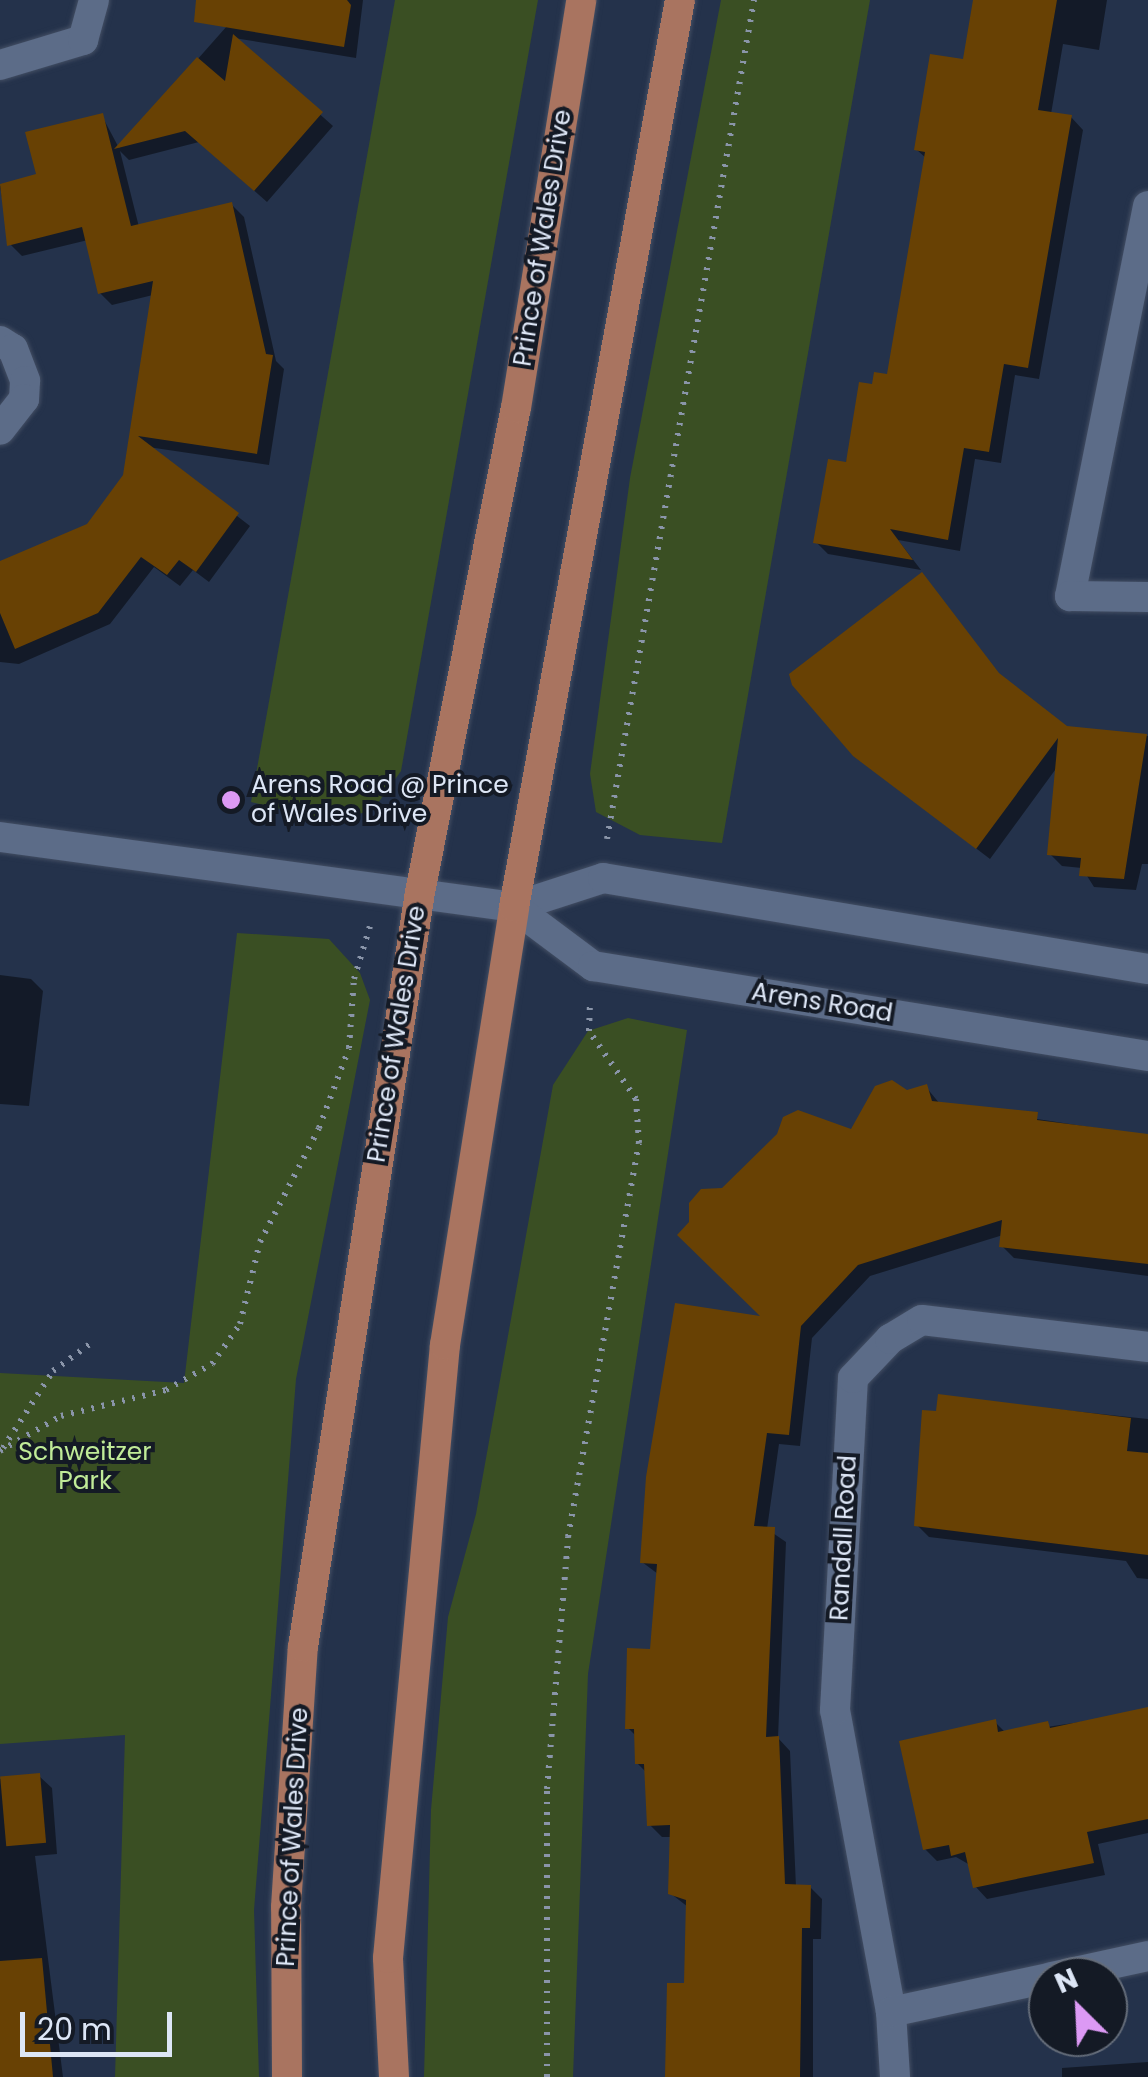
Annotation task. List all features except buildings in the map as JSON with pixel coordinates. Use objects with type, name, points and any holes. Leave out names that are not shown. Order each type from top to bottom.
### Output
[{"type":"main road","name":"Prince of Wales Drive","points":[[287,2077],[286,1907],[302,1647],[420,892],[516,408],[582,0]]},
{"type":"main road","points":[[394,2077],[388,1958],[445,1344],[514,906],[680,0]]},
{"type":"street","points":[[0,66],[83,40],[94,0]]},
{"type":"street","points":[[1148,206],[1070,596],[1148,598]]},
{"type":"street","points":[[0,340],[12,349],[25,381],[24,399],[0,430]]},
{"type":"street","name":"Arens Road","points":[[0,837],[514,906],[602,878],[1148,969]]},
{"type":"street","name":"Arens Road","points":[[514,906],[593,966],[1148,1056]]},
{"type":"street","name":"Randall Road","points":[[895,2077],[891,2012],[835,1710],[853,1378],[890,1339],[922,1320],[1148,1347]]},
{"type":"street","points":[[891,2012],[1028,1982]]},
{"type":"path","points":[[602,878],[754,0]]},
{"type":"path","points":[[1,1451],[62,1416],[166,1390],[212,1364],[240,1324],[260,1242],[318,1128],[348,1048],[354,980],[369,927],[420,892]]},
{"type":"path","points":[[547,2077],[548,1789],[568,1537],[639,1143],[636,1098],[589,1030],[593,966]]},
{"type":"path","points":[[1,1451],[53,1371],[94,1341]]},
{"type":"green space","points":[[395,0],[538,0],[401,771],[373,810],[334,821],[251,802]]},
{"type":"green space","points":[[721,0],[870,0],[722,843],[640,835],[596,812],[590,774],[630,478]]},
{"type":"green space","name":"Schweitzer Park","points":[[237,933],[329,939],[360,973],[370,1000],[296,1379],[254,1910],[259,2077],[115,2077],[125,1735],[0,1744],[0,1373],[184,1383]]},
{"type":"green space","points":[[628,1018],[687,1030],[588,1674],[573,2077],[424,2077],[431,1810],[448,1617],[476,1514],[553,1085],[588,1031]]},
{"type":"place","name":"Arens Road @ Prince of Wales Drive","points":[[231,800]]}]
